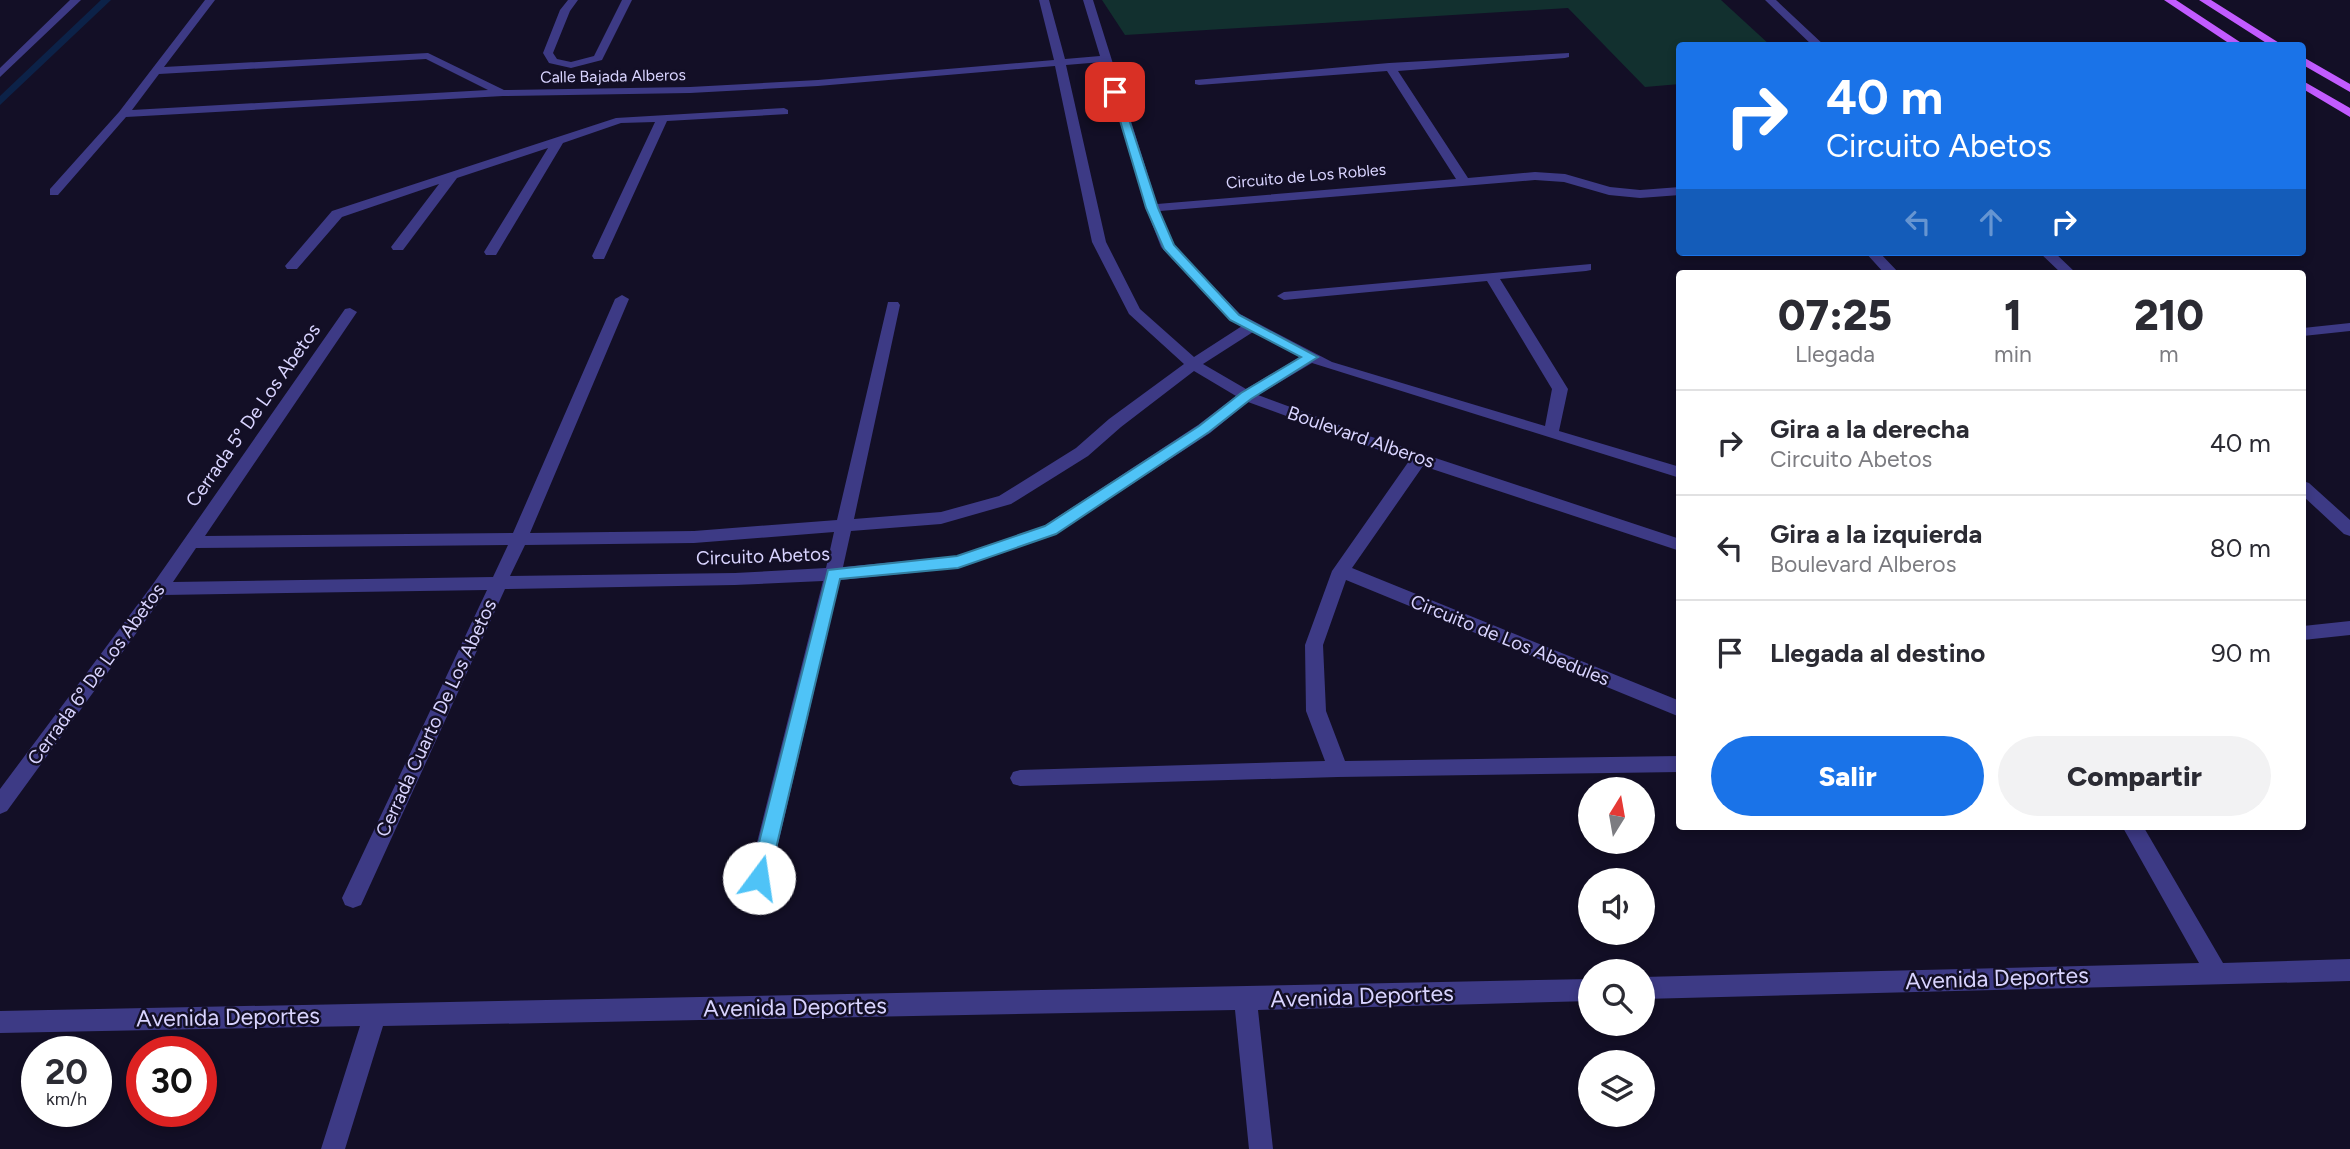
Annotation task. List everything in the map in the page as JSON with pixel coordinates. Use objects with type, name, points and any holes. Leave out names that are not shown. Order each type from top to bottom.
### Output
[{"type":"main road","points":[[2168,0],[2235,42]]},
{"type":"main road","points":[[2204,0],[2272,42]]},
{"type":"main road","points":[[2306,62],[2350,89]]},
{"type":"main road","points":[[2306,86],[2350,113]]},
{"type":"street","points":[[0,74],[76,0]]},
{"type":"street","points":[[54,192],[123,114],[210,0]]},
{"type":"street","points":[[573,0],[565,10],[548,53],[552,61],[571,65],[598,58],[627,0]]},
{"type":"street","name":"Boulevard Alberos","points":[[1044,0],[1099,242],[1134,311],[1193,364],[1246,396],[1419,458],[1676,544]]},
{"type":"street","points":[[1088,0],[1152,208],[1168,247],[1235,317],[1326,365],[1676,472]]},
{"type":"street","points":[[1770,0],[1816,42]]},
{"type":"street","points":[[1199,82],[1565,55]]},
{"type":"street","points":[[155,71],[428,56],[503,93]]},
{"type":"street","name":"Calle Bajada Alberos","points":[[123,114],[503,93],[633,93],[818,83],[1104,59]]},
{"type":"street","points":[[1389,66],[1463,180]]},
{"type":"street","points":[[620,120],[633,93]]},
{"type":"street","points":[[292,266],[337,214],[620,120],[784,112]]},
{"type":"street","points":[[599,256],[663,118]]},
{"type":"street","points":[[491,252],[559,140]]},
{"type":"street","points":[[398,247],[452,176]]},
{"type":"street","name":"Circuito de Los Robles","points":[[1152,208],[1535,176],[1565,178],[1609,191],[1640,194],[1676,191]]},
{"type":"street","points":[[1876,256],[1889,270]]},
{"type":"street","points":[[2050,256],[2066,270]]},
{"type":"street","points":[[1284,296],[1586,267]]},
{"type":"street","points":[[1492,278],[1560,388],[1551,434]]},
{"type":"street","name":"Cerrada Cuarto De Los Abetos","points":[[354,898],[519,540],[622,299]]},
{"type":"street","points":[[759,878],[833,574],[893,306]]},
{"type":"street","name":"Cerrada 5º De Los Abetos","points":[[190,542],[350,312]]},
{"type":"street","name":"Circuito Abetos","points":[[190,542],[694,537],[941,517],[1005,500],[1082,452],[1115,423],[1193,364],[1252,326]]},
{"type":"street","points":[[2306,332],[2350,327]]},
{"type":"street","name":"Circuito Abetos","points":[[159,589],[735,579],[833,574],[958,562],[1051,530],[1204,429],[1246,396],[1311,357]]},
{"type":"street","points":[[1338,769],[1316,711],[1314,645],[1341,571],[1419,458]]},
{"type":"street","points":[[2306,490],[2350,530]]},
{"type":"street","name":"Cerrada 6º De Los Abetos","points":[[0,805],[159,589],[190,542]]},
{"type":"street","name":"Circuito de Los Abedules","points":[[1341,571],[1676,707]]},
{"type":"street","points":[[2306,633],[2350,628]]},
{"type":"street","points":[[1020,778],[1338,769],[1676,764]]},
{"type":"street","points":[[2134,830],[2216,972]]},
{"type":"street","name":"Avenida Deportes","points":[[1655,988],[2350,970]]},
{"type":"street","name":"Avenida Deportes","points":[[0,1022],[1578,990]]},
{"type":"street","points":[[1245,999],[1261,1149]]},
{"type":"street","points":[[333,1149],[376,1013]]},
{"type":"green space","points":[[1102,0],[1721,0],[1767,42],[1676,42],[1676,84],[1645,87],[1568,8],[1125,35]]},
{"type":"waterway","points":[[0,102],[106,0]]},
{"type":"route","points":[[759,878],[833,574],[958,562],[1051,530],[1204,429],[1246,396],[1311,357],[1235,317],[1168,247],[1152,208],[1115,92]]}]
